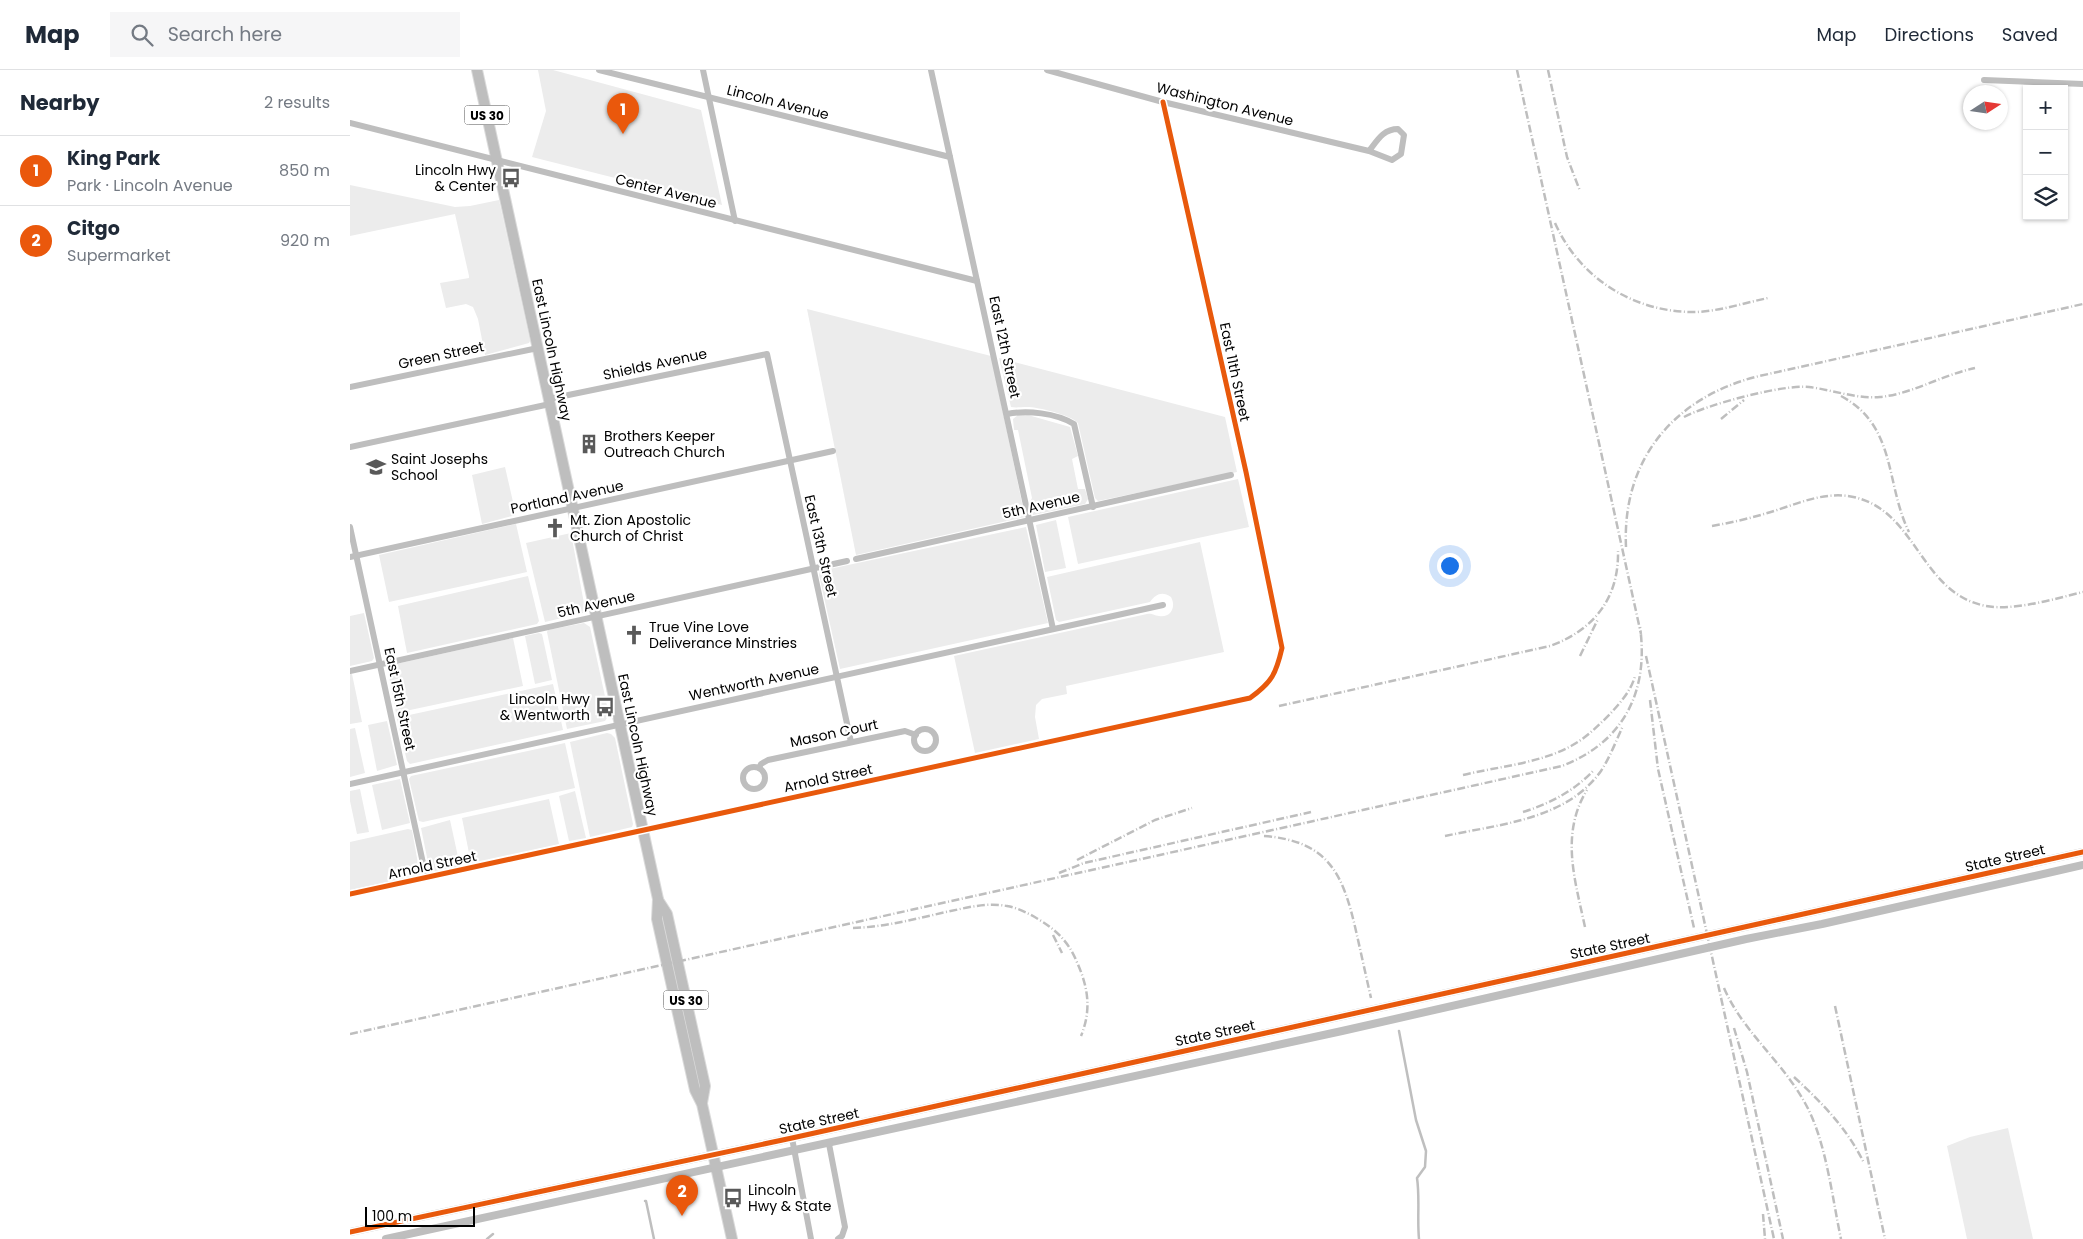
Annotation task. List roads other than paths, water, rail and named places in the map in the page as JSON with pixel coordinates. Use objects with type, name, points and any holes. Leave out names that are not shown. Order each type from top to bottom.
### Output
[{"type":"main road","name":"East Lincoln Highway","points":[[477,70],[658,899],[657,919],[695,1090],[702,1104],[732,1239]]},
{"type":"street","name":"Lincoln Avenue","points":[[599,70],[950,157]]},
{"type":"street","points":[[703,70],[735,221]]},
{"type":"street","name":"East 12th Street","points":[[931,70],[1053,629]]},
{"type":"street","name":"Washington Avenue","points":[[1047,70],[1163,102],[1368,151],[1392,160],[1401,154],[1404,135],[1398,129],[1392,129],[1383,134],[1368,151]]},
{"type":"street","points":[[1984,80],[2083,84]]},
{"type":"street","name":"East 11th Street","points":[[1163,102],[1246,472],[1282,648]]},
{"type":"street","name":"Center Avenue","points":[[350,123],[977,281]]},
{"type":"street","name":"Green Street","points":[[350,387],[538,348]]},
{"type":"street","name":"Shields Avenue","points":[[350,447],[767,354]]},
{"type":"street","name":"East 13th Street","points":[[767,354],[851,742]]},
{"type":"street","points":[[1007,414],[1032,412],[1066,420],[1074,424],[1093,507]]},
{"type":"street","name":"Portland Avenue","points":[[353,556],[833,451]]},
{"type":"street","name":"5th Avenue","points":[[856,559],[1231,475]]},
{"type":"street","name":"East 15th Street","points":[[350,527],[353,556],[380,664],[426,877]]},
{"type":"street","name":"5th Avenue","points":[[350,671],[847,561]]},
{"type":"street","name":"Wentworth Avenue","points":[[350,784],[1163,605]]},
{"type":"street","name":"Arnold Street","points":[[350,894],[1250,698],[1266,686],[1277,669],[1282,648]]},
{"type":"street","name":"Mason Court","points":[[759,768],[761,764],[768,760],[851,742],[905,731],[916,735]]},
{"type":"street","name":"State Street","points":[[350,1232],[792,1138],[2083,852]]},
{"type":"street","name":"State Street","points":[[386,1239],[794,1152],[1564,982],[1746,938],[1822,924],[2083,865]]},
{"type":"street","points":[[792,1138],[811,1239]]},
{"type":"street","points":[[828,1144],[845,1226],[838,1239]]},
{"type":"waterway","points":[[1399,1031],[1416,1120],[1426,1151],[1425,1167],[1417,1178],[1419,1239]]},
{"type":"waterway","points":[[645,1201],[654,1239]]},
{"type":"waterway","points":[[487,1239],[493,1234]]},
{"type":"railway","points":[[1517,70],[1641,634]]},
{"type":"railway","points":[[1548,70],[1567,157],[1580,191]]},
{"type":"railway","points":[[1555,223],[1579,261],[1612,289],[1631,299],[1673,311],[1696,312],[1768,298]]},
{"type":"railway","points":[[1626,547],[1627,516],[1633,487],[1643,461],[1658,438],[1677,418],[1700,401],[1726,387],[1755,377],[2083,304]]},
{"type":"railway","points":[[1684,417],[1745,396],[1797,387],[1809,387],[1862,397],[1892,395],[1975,368]]},
{"type":"railway","points":[[1841,396],[1859,408],[1872,423],[1881,439],[1901,513],[1909,532]]},
{"type":"railway","points":[[1721,419],[1744,400]]},
{"type":"railway","points":[[1712,526],[1758,516],[1816,498],[1837,495],[1848,496],[1871,503],[1889,516],[1904,532],[1945,585],[1963,598],[1986,606],[2009,607],[2035,604],[2083,592]]},
{"type":"railway","points":[[1279,706],[1550,646],[1566,639],[1591,621],[1609,597],[1617,568],[1618,551]]},
{"type":"railway","points":[[1580,656],[1598,619]]},
{"type":"railway","points":[[350,1034],[1562,766],[1584,756],[1602,743],[1628,712],[1636,693],[1640,672],[1642,650],[1640,627]]},
{"type":"railway","points":[[1646,656],[1774,1239]]},
{"type":"railway","points":[[1463,775],[1532,761],[1571,746],[1587,736],[1610,714],[1628,692],[1635,676]]},
{"type":"railway","points":[[1650,700],[1658,769],[1694,928]]},
{"type":"railway","points":[[1445,836],[1530,817],[1551,810],[1570,800],[1587,787],[1601,771],[1623,726]]},
{"type":"railway","points":[[1523,812],[1561,796],[1578,785],[1593,771]]},
{"type":"railway","points":[[1585,927],[1574,875],[1572,840],[1574,823],[1587,790]]},
{"type":"railway","points":[[1077,860],[1155,820],[1192,808]]},
{"type":"railway","points":[[1059,873],[1084,863],[1311,812]]},
{"type":"railway","points":[[1264,836],[1286,839],[1304,845],[1318,853],[1330,864],[1338,877],[1351,911],[1371,998]]},
{"type":"railway","points":[[853,928],[911,920],[984,905],[1007,906],[1027,913],[1055,931],[1069,947],[1076,960],[1086,988],[1087,998],[1087,1016],[1081,1036]]},
{"type":"railway","points":[[1053,935],[1062,953]]},
{"type":"railway","points":[[1724,988],[1741,1019],[1796,1088],[1812,1118],[1823,1151],[1841,1239]]},
{"type":"railway","points":[[1835,1006],[1885,1239]]},
{"type":"railway","points":[[1734,1028],[1747,1072],[1783,1239]]},
{"type":"railway","points":[[1794,1077],[1842,1127],[1864,1163]]},
{"type":"railway","points":[[1763,1214],[1765,1239]]},
{"type":"place","name":"King Park","points":[[623,134]]},
{"type":"place","name":"Lincoln Hwy & Center","points":[[511,178]]},
{"type":"place","name":"Brothers Keeper Outreach Church","points":[[589,444]]},
{"type":"place","name":"Saint Josephs School","points":[[376,467]]},
{"type":"place","name":"Mt. Zion Apostolic Church of Christ","points":[[555,528]]},
{"type":"place","name":"True Vine Love Deliverance Minstries","points":[[634,635]]},
{"type":"place","name":"Lincoln Hwy & Wentworth","points":[[605,707]]},
{"type":"place","name":"Lincoln Hwy & State","points":[[733,1198]]},
{"type":"place","name":"Citgo","points":[[682,1216]]}]
